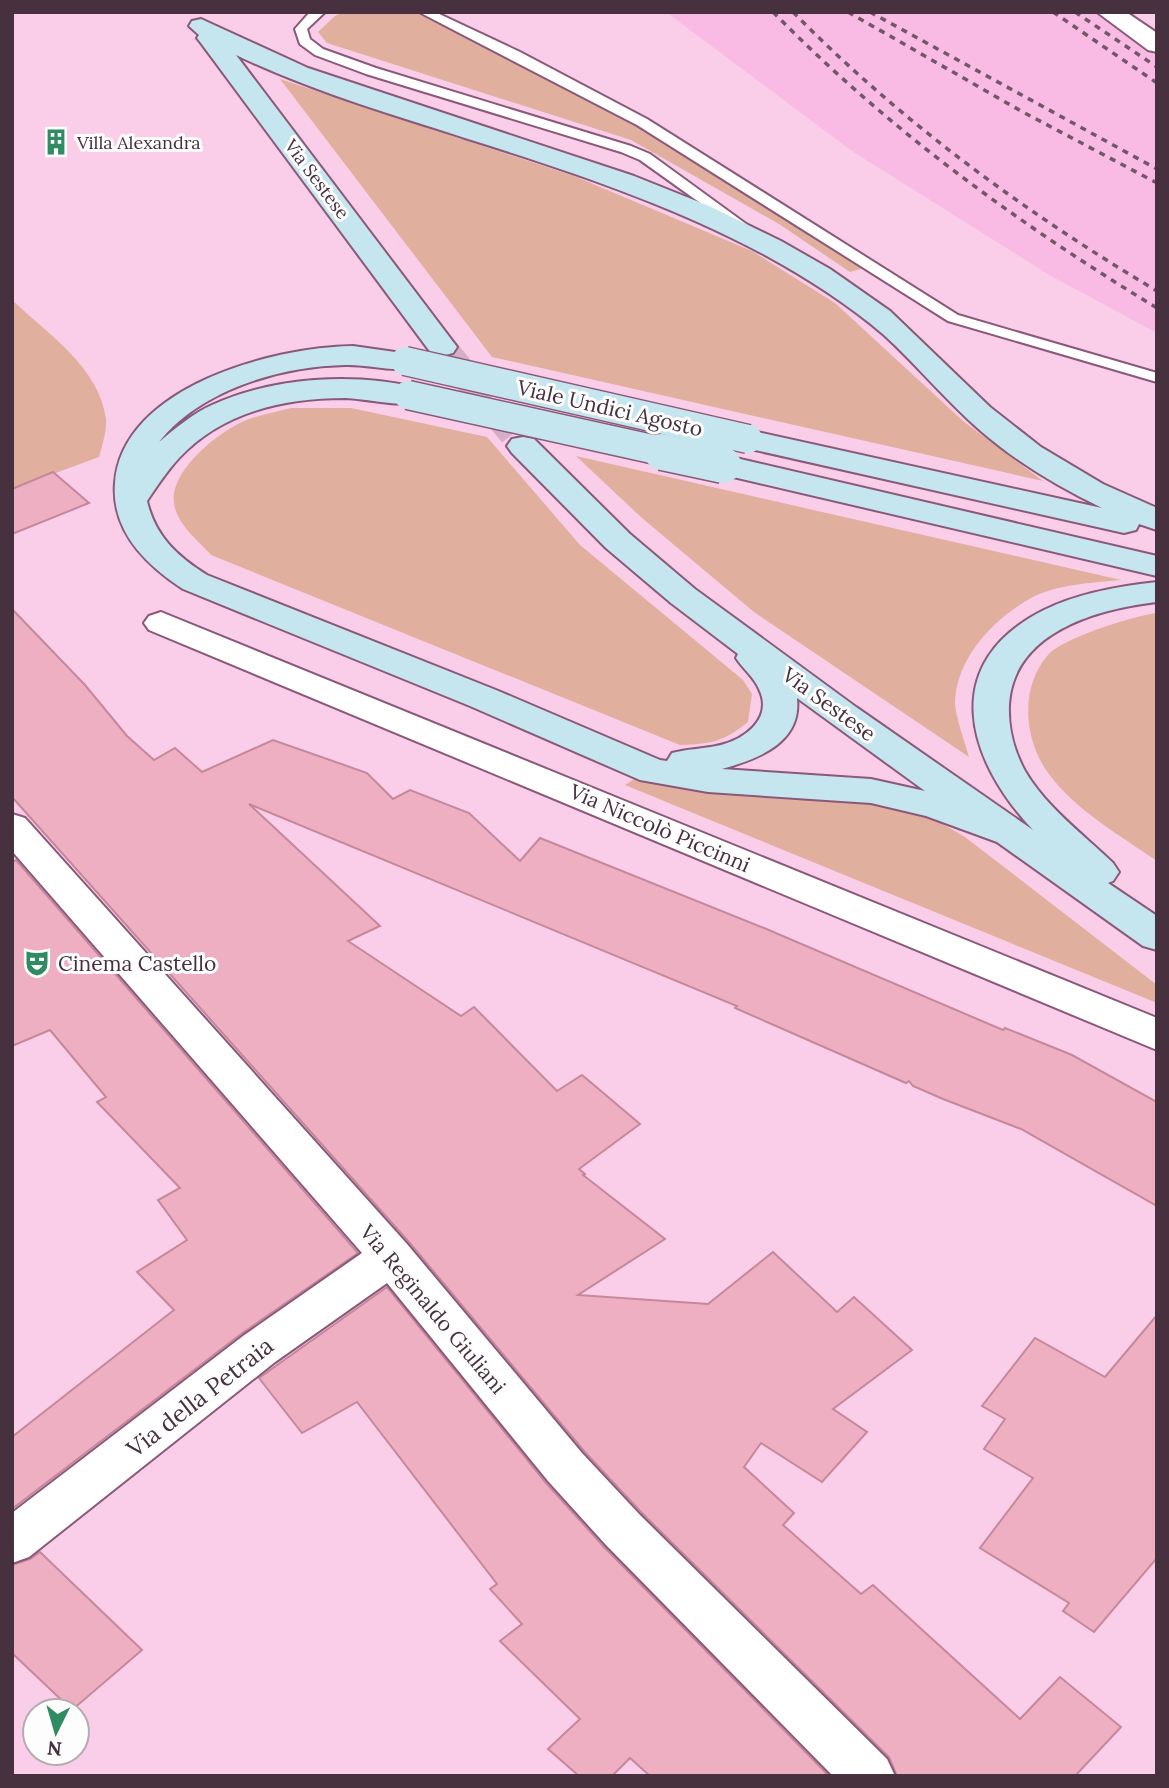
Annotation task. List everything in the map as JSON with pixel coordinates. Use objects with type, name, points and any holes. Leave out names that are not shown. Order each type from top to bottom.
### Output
[{"type":"main road","points":[[195,19],[267,61],[346,92],[501,140],[681,204],[772,247],[860,302],[903,338],[992,425],[1033,455],[1107,499],[1157,520]]},
{"type":"main road","name":"Via Sestese","points":[[195,19],[442,347]]},
{"type":"main road","name":"Viale Undici Agosto","points":[[1011,833],[933,805],[871,791],[708,780],[653,771],[195,582],[174,569],[148,546],[135,518],[129,468],[143,439],[156,424],[183,404],[219,385],[268,367],[320,358],[362,356],[405,361],[1157,530]]},
{"type":"main road","name":"Viale Undici Agosto","points":[[131,500],[172,447],[212,419],[246,402],[276,394],[321,388],[365,388],[408,394],[1157,566]]},
{"type":"main road","name":"Via Sestese","points":[[523,446],[638,559],[724,627],[843,715],[1157,936]]},
{"type":"main road","points":[[1157,592],[1093,603],[1058,616],[1031,633],[1020,641],[996,673],[989,702],[992,734],[1001,761],[1028,803],[1157,927]]},
{"type":"main road","name":"Viale Undici Agosto","points":[[580,740],[668,760],[699,762],[730,757],[759,741],[777,722],[779,695],[760,665],[724,627]]},
{"type":"street","points":[[1109,12],[1157,45]]},
{"type":"street","name":"Via Niccolò Piccinni","points":[[162,623],[1157,1035]]},
{"type":"street","name":"Via Reginaldo Giuliani","points":[[12,827],[391,1256],[581,1485],[642,1550],[869,1776]]},
{"type":"street","name":"Via della Petraia","points":[[12,1542],[259,1349],[391,1256]]},
{"type":"lane","points":[[425,12],[516,55],[642,122],[953,318],[982,329],[1157,377]]},
{"type":"lane","points":[[310,15],[301,29],[304,41],[319,52],[371,71],[645,157],[772,247]]},
{"type":"shaded area","points":[[344,12],[416,13],[609,109],[864,268],[850,272],[779,224],[631,140],[327,43],[318,32],[335,16]]},
{"type":"shaded area","points":[[666,12],[1122,12],[1157,36],[1157,333],[1051,276],[852,151]]},
{"type":"shaded area","points":[[280,79],[574,176],[752,251],[835,303],[963,421],[1043,481],[492,357]]},
{"type":"shaded area","points":[[12,300],[83,367],[101,400],[106,423],[99,457],[12,489]]},
{"type":"shaded area","points":[[291,408],[351,408],[487,437],[580,545],[743,680],[752,694],[748,722],[716,741],[680,745],[211,555],[185,528],[177,515],[174,495],[185,469],[208,445],[233,427],[262,415]]},
{"type":"shaded area","points":[[576,456],[1121,580],[1075,585],[1041,593],[1004,616],[981,640],[963,668],[955,699],[969,757],[754,612],[642,518]]},
{"type":"shaded area","points":[[1157,613],[1157,861],[1099,821],[1059,787],[1034,746],[1028,714],[1032,683],[1039,668],[1056,648],[1099,629]]},
{"type":"shaded area","points":[[634,779],[683,786],[877,801],[941,823],[965,837],[1157,985],[1157,1003],[625,785]]},
{"type":"building","points":[[53,472],[89,503],[12,534],[12,489]]},
{"type":"building","points":[[12,609],[85,685],[127,736],[154,760],[175,748],[202,772],[273,740],[367,773],[393,799],[410,790],[469,813],[520,861],[540,838],[764,928],[1003,1030],[1005,1028],[1072,1055],[1157,1102],[1157,1206],[1021,1129],[943,1099],[913,1086],[909,1081],[906,1083],[735,1008],[737,1006],[249,804],[380,926],[348,941],[461,1016],[474,1007],[557,1091],[582,1075],[640,1124],[579,1169],[585,1174],[583,1175],[665,1239],[578,1295],[708,1304],[773,1252],[837,1312],[854,1297],[912,1350],[833,1409],[867,1432],[822,1482],[761,1443],[744,1467],[794,1513],[783,1525],[861,1594],[873,1585],[1020,1719],[1060,1677],[1121,1727],[1075,1776],[897,1776],[889,1757],[642,1513],[584,1451],[409,1242],[12,797]]},
{"type":"building","points":[[16,860],[358,1253],[241,1334],[12,1509],[12,1437],[174,1310],[137,1272],[187,1240],[158,1200],[180,1188],[97,1102],[106,1097],[50,1030],[12,1046],[12,862]]},
{"type":"building","points":[[387,1287],[546,1483],[604,1547],[829,1776],[650,1776],[630,1758],[612,1776],[579,1776],[548,1749],[580,1719],[500,1641],[522,1624],[490,1589],[497,1584],[357,1402],[302,1433],[259,1378]]},
{"type":"building","points":[[1157,1315],[1157,1558],[1094,1632],[1063,1611],[1069,1603],[980,1548],[1033,1478],[984,1449],[1005,1419],[982,1406],[1035,1338],[1105,1377]]},
{"type":"building","points":[[40,1552],[142,1650],[87,1697],[58,1697],[12,1653],[12,1565],[30,1559]]},
{"type":"tunnel","points":[[442,347],[523,446]]},
{"type":"railway","points":[[773,12],[817,55],[908,135],[1004,208],[1157,308]]},
{"type":"railway","points":[[793,12],[877,91],[966,163],[1060,230],[1157,291]]},
{"type":"railway","points":[[848,12],[1021,111],[1157,183]]},
{"type":"railway","points":[[870,12],[1157,169]]},
{"type":"railway","points":[[1053,12],[1157,83]]},
{"type":"railway","points":[[1075,12],[1157,67]]},
{"type":"place","name":"Villa Alexandra","points":[[56,142]]},
{"type":"place","name":"Cinema Castello","points":[[37,963]]}]
